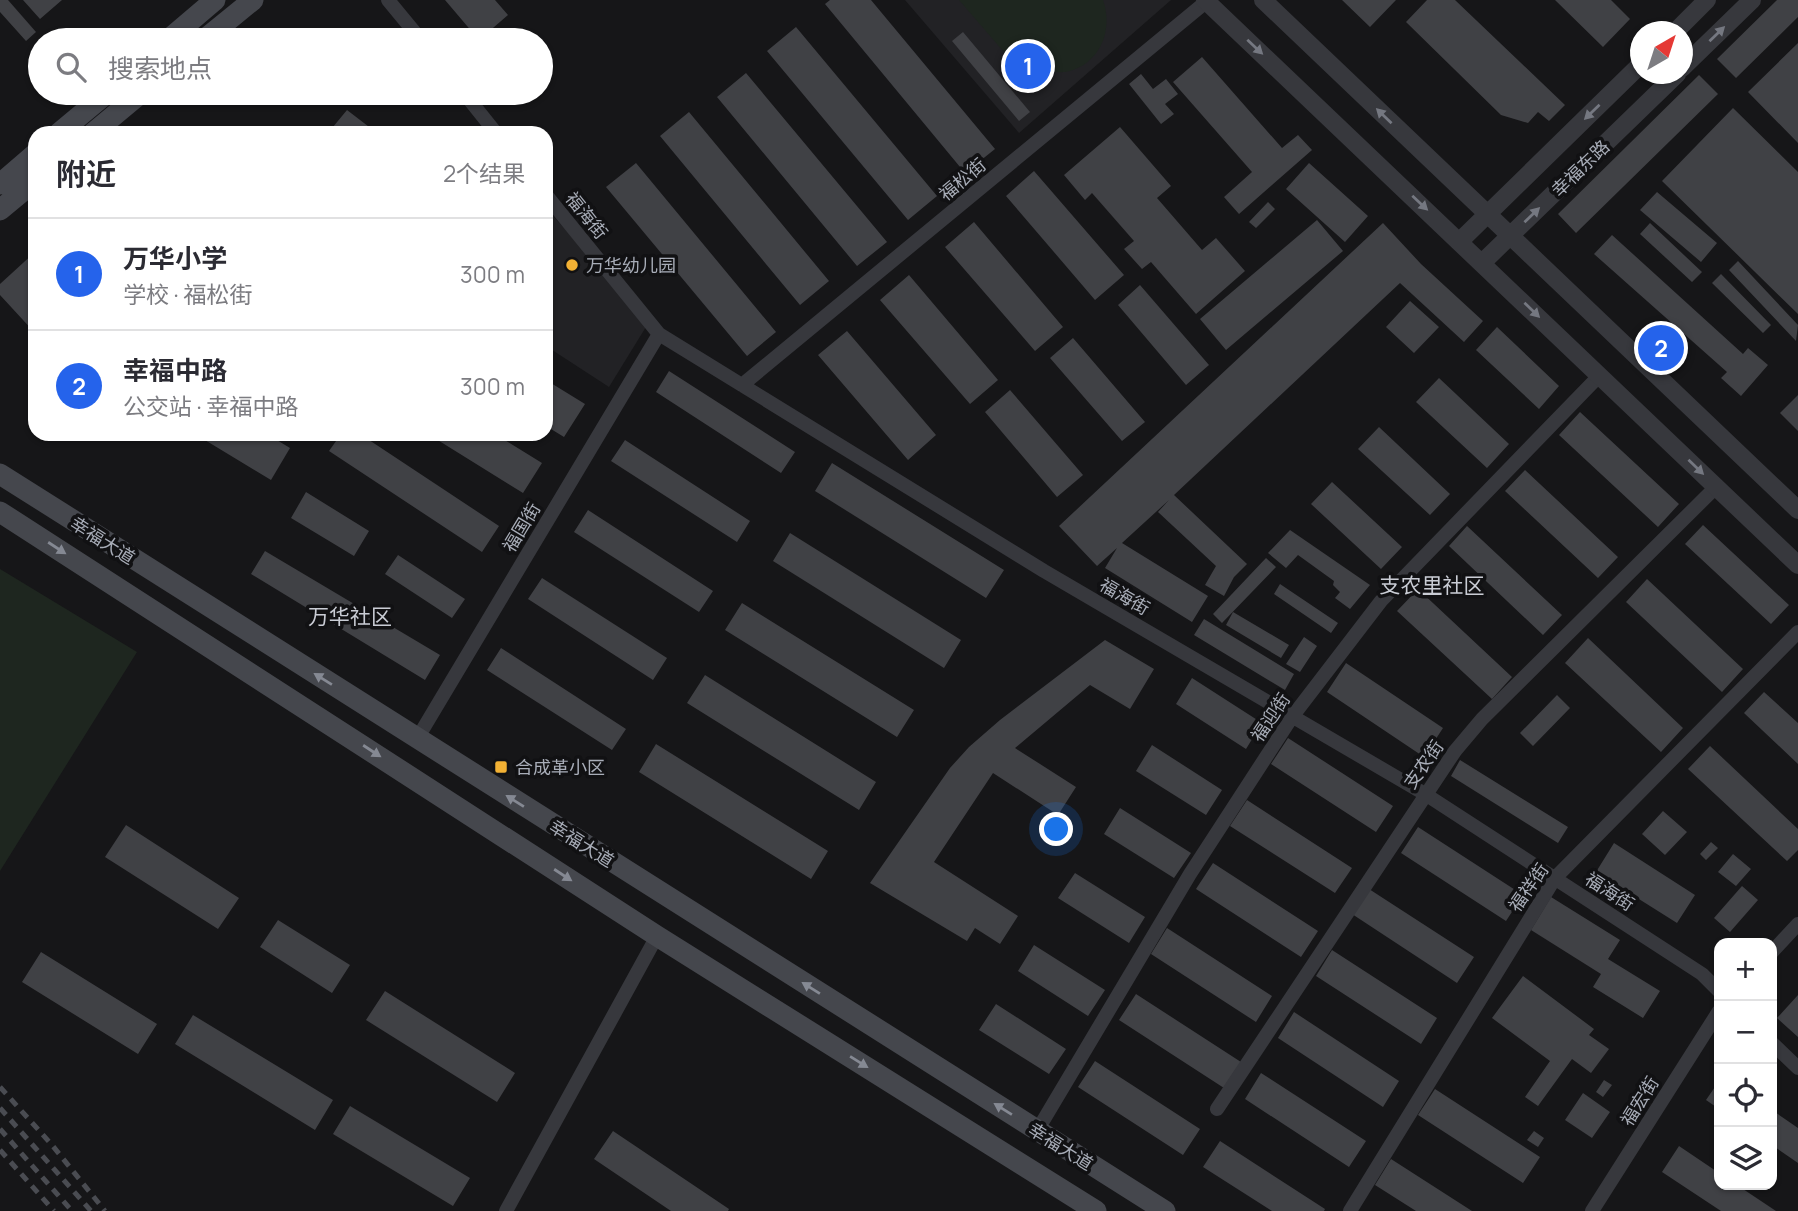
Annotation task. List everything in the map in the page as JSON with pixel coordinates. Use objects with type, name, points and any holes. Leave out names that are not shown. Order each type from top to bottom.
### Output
[{"type":"main road","points":[[182,28],[215,0]]},
{"type":"main road","points":[[219,28],[253,0]]},
{"type":"main road","points":[[68,126],[93,105]]},
{"type":"main road","points":[[101,126],[127,105]]},
{"type":"main road","points":[[0,184],[28,160]]},
{"type":"main road","points":[[0,211],[28,187]]},
{"type":"main road","name":"幸福大道","points":[[0,474],[1165,1211]]},
{"type":"main road","name":"幸福大道","points":[[0,512],[657,936],[1097,1211]]},
{"type":"street","points":[[388,0],[411,28]]},
{"type":"street","points":[[1263,0],[1798,510]]},
{"type":"street","points":[[1686,21],[1707,0]]},
{"type":"street","points":[[1693,57],[1752,0]]},
{"type":"street","points":[[1206,1],[1798,565]]},
{"type":"street","name":"福松街","points":[[742,385],[1206,1]]},
{"type":"street","name":"幸福东路","points":[[1460,241],[1630,75]]},
{"type":"street","name":"幸福东路","points":[[1483,262],[1667,84]]},
{"type":"street","points":[[474,105],[490,126]]},
{"type":"street","name":"福海街","points":[[553,204],[659,334],[1044,571],[1425,794],[1702,974],[1714,986]]},
{"type":"street","name":"福国街","points":[[417,739],[659,334]]},
{"type":"street","name":"福迎街","points":[[1037,1130],[1190,874],[1292,716],[1381,601],[1600,376]]},
{"type":"street","name":"支农街","points":[[1217,1109],[1455,751],[1482,719],[1716,487]]},
{"type":"street","name":"福祥街","points":[[1350,1211],[1555,878],[1798,632]]},
{"type":"street","points":[[1777,946],[1798,924]]},
{"type":"street","points":[[506,1211],[657,936]]},
{"type":"street","name":"福宏街","points":[[1592,1211],[1714,1019]]},
{"type":"street","points":[[1777,1048],[1798,1068]]},
{"type":"shaded area","points":[[905,0],[1171,0],[1019,133]]},
{"type":"shaded area","points":[[959,0],[1103,0],[1106,12],[1105,35],[1095,55],[1077,68],[1061,72],[1032,67],[1023,74]]},
{"type":"shaded area","name":"万华幼儿园","points":[[553,216],[649,322],[609,387],[553,351]]},
{"type":"shaded area","points":[[0,569],[137,652],[0,871]]},
{"type":"building","points":[[0,0],[8,0],[32,28],[28,28],[28,39],[26,41],[0,12]]},
{"type":"building","points":[[23,0],[62,0],[40,19]]},
{"type":"building","points":[[445,0],[495,0],[508,15],[493,28],[469,28]]},
{"type":"building","points":[[830,0],[871,0],[995,149],[965,173],[825,4]]},
{"type":"building","points":[[1342,0],[1396,0],[1370,27]]},
{"type":"building","points":[[1427,0],[1455,0],[1565,105],[1549,121],[1538,112],[1528,123],[1501,115],[1406,22]]},
{"type":"building","points":[[1555,0],[1611,0],[1630,19],[1603,47]]},
{"type":"building","points":[[1777,0],[1798,0],[1798,17],[1736,78],[1717,59]]},
{"type":"building","points":[[796,27],[937,196],[908,220],[767,51]]},
{"type":"building","points":[[963,32],[1030,112],[1019,121],[952,41]]},
{"type":"building","points":[[1798,43],[1798,143],[1748,92]]},
{"type":"building","points":[[1202,57],[1282,148],[1298,135],[1312,150],[1239,214],[1224,197],[1252,172],[1173,82]]},
{"type":"building","points":[[746,73],[887,242],[857,266],[717,97]]},
{"type":"building","points":[[1141,74],[1153,89],[1166,79],[1178,94],[1165,104],[1174,114],[1161,124],[1129,84]]},
{"type":"building","points":[[1699,75],[1718,94],[1576,233],[1558,214],[1690,84],[1693,84]]},
{"type":"building","points":[[1733,108],[1798,172],[1798,314],[1662,181]]},
{"type":"building","points":[[347,110],[368,126],[334,126]]},
{"type":"building","points":[[689,112],[829,281],[800,305],[660,136]]},
{"type":"building","points":[[1120,127],[1171,186],[1157,198],[1202,250],[1216,238],[1245,271],[1196,314],[1151,262],[1142,269],[1124,249],[1134,241],[1092,193],[1085,200],[1064,175]]},
{"type":"building","points":[[636,163],[776,332],[747,356],[606,187]]},
{"type":"building","points":[[1309,163],[1368,216],[1345,242],[1286,189]]},
{"type":"building","points":[[1034,171],[1124,275],[1095,300],[1006,196]]},
{"type":"building","points":[[1657,192],[1717,243],[1701,262],[1640,210]]},
{"type":"building","points":[[1268,202],[1275,209],[1256,228],[1249,222]]},
{"type":"building","points":[[1317,220],[1343,251],[1226,350],[1200,319]]},
{"type":"building","points":[[974,222],[1063,327],[1035,351],[945,247]]},
{"type":"building","points":[[1383,223],[1421,264],[1483,321],[1464,342],[1400,283],[1174,495],[1247,564],[1234,577],[1224,596],[1205,585],[1216,566],[1158,512],[1169,500],[1122,543],[1208,596],[1192,622],[1105,568],[1117,548],[1097,566],[1059,526]]},
{"type":"building","points":[[1650,223],[1702,272],[1692,282],[1640,234]]},
{"type":"building","points":[[1612,235],[1743,354],[1748,348],[1768,365],[1741,396],[1721,378],[1727,372],[1594,254]]},
{"type":"building","points":[[28,258],[28,325],[0,295],[0,284]]},
{"type":"building","points":[[1738,261],[1798,325],[1796,341],[1729,270]]},
{"type":"building","points":[[1721,274],[1771,325],[1763,333],[1712,283]]},
{"type":"building","points":[[909,275],[998,380],[970,404],[880,300]]},
{"type":"building","points":[[1140,285],[1209,365],[1186,385],[1118,305]]},
{"type":"building","points":[[1410,301],[1439,327],[1414,353],[1386,327]]},
{"type":"building","points":[[1497,327],[1559,386],[1539,409],[1476,350]]},
{"type":"building","points":[[847,331],[936,435],[908,460],[818,355]]},
{"type":"building","points":[[1073,338],[1145,422],[1122,441],[1050,358]]},
{"type":"building","points":[[669,371],[795,452],[781,473],[656,392]]},
{"type":"building","points":[[1439,378],[1509,444],[1487,468],[1416,402]]},
{"type":"building","points":[[553,384],[585,404],[564,437],[553,430]]},
{"type":"building","points":[[1010,390],[1083,475],[1057,497],[985,412]]},
{"type":"building","points":[[1798,395],[1798,431],[1780,413]]},
{"type":"building","points":[[1580,412],[1679,504],[1658,527],[1559,435]]},
{"type":"building","points":[[1379,427],[1450,494],[1430,515],[1358,449]]},
{"type":"building","points":[[625,440],[750,521],[737,542],[611,461]]},
{"type":"building","points":[[207,441],[278,441],[290,448],[271,480]]},
{"type":"building","points":[[336,441],[371,441],[499,526],[482,552],[329,451]]},
{"type":"building","points":[[439,441],[506,441],[542,463],[523,493]]},
{"type":"building","points":[[832,463],[1004,570],[986,598],[815,491]]},
{"type":"building","points":[[1525,470],[1618,557],[1598,578],[1505,491]]},
{"type":"building","points":[[1332,482],[1402,547],[1381,569],[1311,504]]},
{"type":"building","points":[[306,492],[369,531],[354,556],[291,518]]},
{"type":"building","points":[[588,510],[713,591],[699,612],[574,532]]},
{"type":"building","points":[[1703,525],[1789,605],[1771,624],[1685,544]]},
{"type":"building","points":[[1467,526],[1562,615],[1543,635],[1449,546]]},
{"type":"building","points":[[1290,530],[1370,585],[1350,609],[1335,598],[1340,592],[1333,585],[1334,581],[1298,555],[1286,568],[1268,553]]},
{"type":"building","points":[[790,533],[961,640],[944,668],[773,561]]},
{"type":"building","points":[[265,551],[440,655],[425,680],[251,574]]},
{"type":"building","points":[[398,555],[465,599],[452,618],[385,574]]},
{"type":"building","points":[[1266,558],[1276,567],[1222,623],[1213,614]]},
{"type":"building","points":[[542,578],[667,658],[653,680],[528,599]]},
{"type":"building","points":[[1647,579],[1743,669],[1722,692],[1626,602]]},
{"type":"building","points":[[1280,584],[1338,623],[1331,633],[1274,594]]},
{"type":"building","points":[[1418,589],[1512,677],[1492,699],[1397,611]]},
{"type":"building","points":[[742,603],[914,710],[897,737],[725,630]]},
{"type":"building","points":[[1233,612],[1289,645],[1281,658],[1226,625]]},
{"type":"building","points":[[1204,619],[1294,674],[1285,690],[1194,635]]},
{"type":"building","points":[[1304,637],[1317,646],[1300,672],[1286,664]]},
{"type":"building","points":[[1588,638],[1683,728],[1661,752],[1565,663]]},
{"type":"building","points":[[1105,640],[1154,669],[1130,709],[1090,685],[1015,748],[1076,787],[1058,815],[993,773],[934,862],[1018,916],[1000,944],[975,928],[967,941],[870,883],[950,768],[969,747]]},
{"type":"building","points":[[501,648],[626,729],[612,750],[487,670]]},
{"type":"building","points":[[1346,663],[1443,728],[1424,757],[1327,692]]},
{"type":"building","points":[[705,675],[876,782],[859,810],[687,703]]},
{"type":"building","points":[[1192,678],[1262,723],[1246,749],[1176,704]]},
{"type":"building","points":[[1764,692],[1798,723],[1798,764],[1744,713]]},
{"type":"building","points":[[1557,695],[1570,708],[1533,746],[1520,733]]},
{"type":"building","points":[[1288,738],[1393,806],[1376,832],[1271,764]]},
{"type":"building","points":[[656,744],[828,851],[811,879],[639,772]]},
{"type":"building","points":[[1152,745],[1222,790],[1206,815],[1136,771]]},
{"type":"building","points":[[1710,746],[1798,829],[1798,850],[1787,861],[1688,769]]},
{"type":"building","points":[[1460,760],[1568,827],[1558,843],[1451,776]]},
{"type":"building","points":[[1247,800],[1352,868],[1335,893],[1230,826]]},
{"type":"building","points":[[1120,808],[1191,853],[1174,878],[1104,834]]},
{"type":"building","points":[[1663,811],[1687,832],[1665,855],[1642,834]]},
{"type":"building","points":[[126,825],[239,898],[218,929],[105,857]]},
{"type":"building","points":[[1418,827],[1523,895],[1506,921],[1401,853]]},
{"type":"building","points":[[1711,842],[1718,848],[1706,860],[1700,854]]},
{"type":"building","points":[[1614,843],[1695,895],[1677,923],[1596,872]]},
{"type":"building","points":[[1733,854],[1751,869],[1736,886],[1718,872]]},
{"type":"building","points":[[1213,863],[1318,931],[1301,957],[1196,889]]},
{"type":"building","points":[[1075,873],[1145,917],[1129,943],[1058,898]]},
{"type":"building","points":[[1742,886],[1758,900],[1730,932],[1714,918]]},
{"type":"building","points":[[1369,889],[1474,957],[1457,983],[1352,914]]},
{"type":"building","points":[[1551,897],[1620,940],[1608,959],[1660,991],[1643,1018],[1593,987],[1601,974],[1531,930]]},
{"type":"building","points":[[278,920],[350,965],[332,993],[260,947]]},
{"type":"building","points":[[1167,928],[1272,996],[1256,1022],[1151,954]]},
{"type":"building","points":[[1034,945],[1105,990],[1088,1016],[1018,971]]},
{"type":"building","points":[[1332,950],[1437,1018],[1421,1044],[1316,976]]},
{"type":"building","points":[[41,952],[157,1024],[138,1054],[22,982]]},
{"type":"building","points":[[1523,976],[1594,1029],[1589,1035],[1609,1049],[1591,1073],[1572,1059],[1538,1106],[1525,1097],[1550,1061],[1492,1018]]},
{"type":"building","points":[[385,991],[515,1073],[497,1102],[366,1020]]},
{"type":"building","points":[[1136,994],[1241,1062],[1224,1088],[1119,1020]]},
{"type":"building","points":[[1798,995],[1798,1037],[1777,1018]]},
{"type":"building","points":[[996,1004],[1066,1049],[1049,1074],[979,1030]]},
{"type":"building","points":[[1294,1012],[1399,1081],[1383,1107],[1278,1038]]},
{"type":"building","points":[[193,1015],[333,1100],[315,1130],[175,1044]]},
{"type":"building","points":[[1095,1061],[1200,1129],[1183,1155],[1078,1087]]},
{"type":"building","points":[[1261,1073],[1366,1141],[1349,1167],[1245,1099]]},
{"type":"building","points":[[1604,1080],[1612,1085],[1603,1097],[1596,1092]]},
{"type":"building","points":[[1714,1088],[1714,1106],[1706,1100]]},
{"type":"building","points":[[1435,1089],[1540,1157],[1523,1183],[1418,1115]]},
{"type":"building","points":[[1583,1093],[1610,1112],[1592,1138],[1565,1120]]},
{"type":"building","points":[[350,1106],[470,1178],[453,1206],[333,1134]]},
{"type":"building","points":[[1777,1113],[1798,1128],[1798,1163],[1777,1148]]},
{"type":"building","points":[[613,1131],[729,1209],[728,1211],[671,1211],[594,1159]]},
{"type":"building","points":[[1534,1131],[1544,1138],[1538,1147],[1527,1140]]},
{"type":"building","points":[[1220,1141],[1325,1209],[1324,1211],[1272,1211],[1203,1167]]},
{"type":"building","points":[[1679,1146],[1714,1170],[1714,1190],[1744,1190],[1776,1211],[1721,1211],[1662,1172]]},
{"type":"building","points":[[1391,1159],[1472,1211],[1416,1211],[1375,1185]]},
{"type":"railway","points":[[0,1087],[52,1145],[105,1211]]},
{"type":"railway","points":[[0,1108],[91,1211]]},
{"type":"railway","points":[[0,1129],[72,1211]]},
{"type":"railway","points":[[0,1150],[54,1211]]},
{"type":"place","name":"万华小学","points":[[1028,66]]},
{"type":"place","name":"万华幼儿园","points":[[572,265]]},
{"type":"place","name":"幸福中路","points":[[1661,348]]},
{"type":"place","name":"合成革小区","points":[[501,767]]},
{"type":"district","name":"支农里社区","points":[[1432,585]]},
{"type":"district","name":"万华社区","points":[[350,616]]}]
